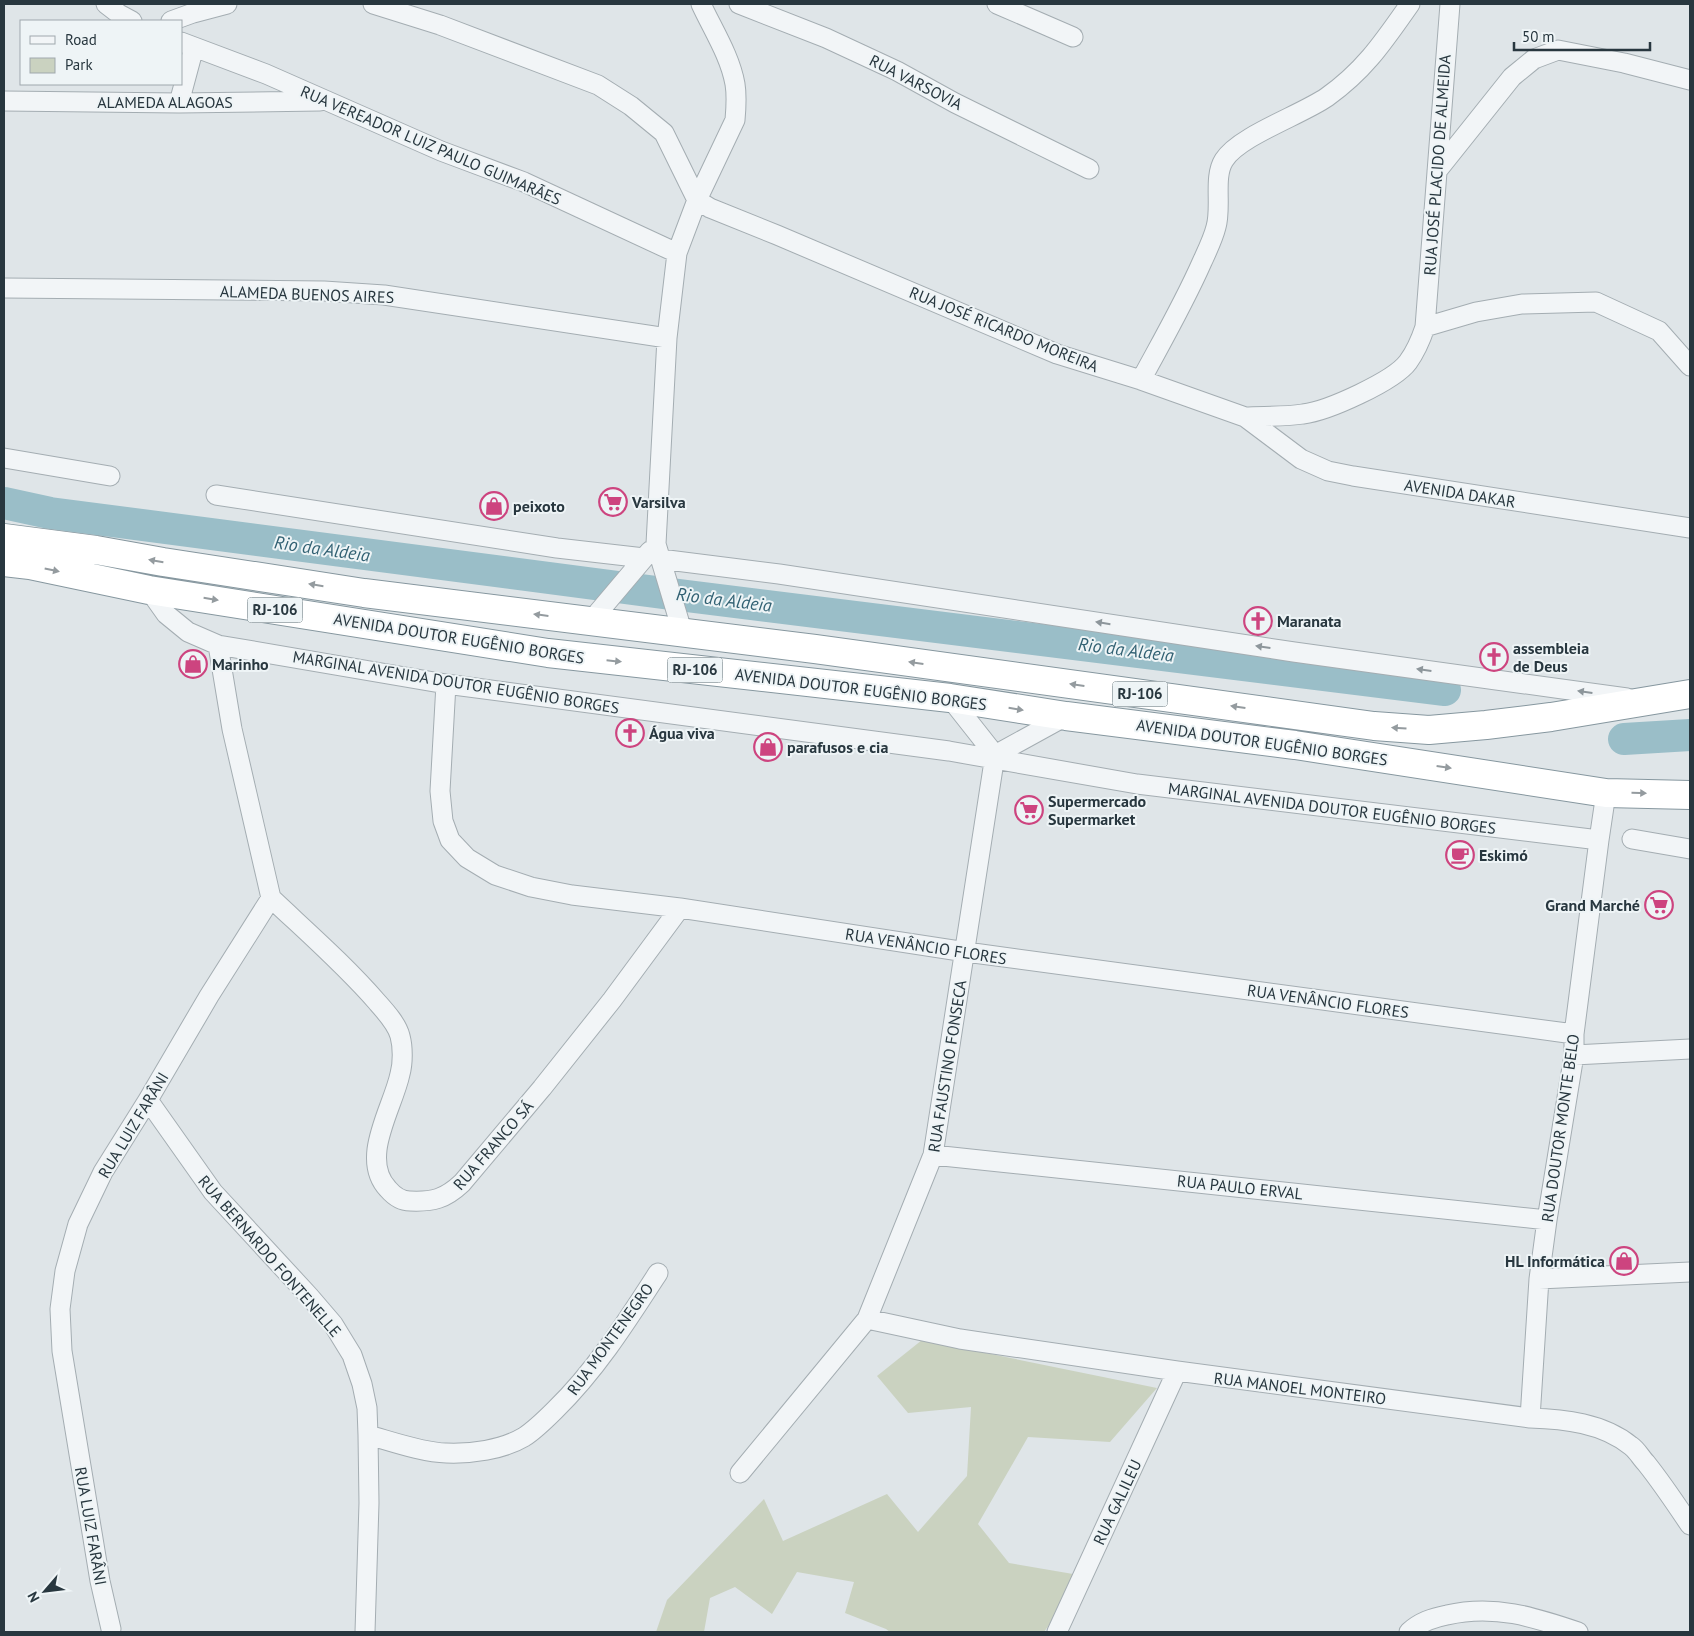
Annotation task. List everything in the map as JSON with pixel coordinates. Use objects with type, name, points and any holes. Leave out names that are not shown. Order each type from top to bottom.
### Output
[{"type":"highway","name":"AVENIDA DOUTOR EUGÊNIO BORGES","points":[[4,538],[96,550],[355,591],[590,622],[680,624],[816,649],[1364,724],[1429,730],[1542,718],[1690,694]]},
{"type":"highway","name":"AVENIDA DOUTOR EUGÊNIO BORGES","points":[[4,562],[30,565],[149,590],[548,653],[950,698],[1066,716],[1295,745],[1606,792],[1690,794]]},
{"type":"highway","points":[[1429,730],[1466,737],[1584,726],[1690,703]]},
{"type":"street","points":[[106,4],[130,20]]},
{"type":"street","points":[[174,20],[228,4]]},
{"type":"street","points":[[373,4],[440,25],[598,85],[631,106],[664,133],[697,200]]},
{"type":"street","points":[[680,624],[651,560],[667,338],[677,253],[697,200],[735,120],[736,106],[735,84],[725,53],[702,4]]},
{"type":"street","name":"RUA VARSOVIA","points":[[739,4],[826,38],[897,71],[955,103],[1089,169]]},
{"type":"street","points":[[997,4],[1073,37]]},
{"type":"street","points":[[1246,417],[1140,380],[1188,294],[1216,227],[1219,207],[1220,173],[1223,160],[1238,145],[1326,97],[1360,70],[1379,49],[1410,4]]},
{"type":"street","name":"RUA JOSÉ PLACIDO DE ALMEIDA","points":[[1246,417],[1304,414],[1336,405],[1385,382],[1408,362],[1420,341],[1425,327],[1450,4]]},
{"type":"street","points":[[182,77],[187,45]]},
{"type":"street","name":"RUA VEREADOR LUIZ PAULO GUIMARÃES","points":[[187,45],[266,74],[441,151],[524,182],[677,253]]},
{"type":"street","points":[[1437,171],[1512,77],[1534,59],[1558,50],[1624,63],[1690,80]]},
{"type":"street","points":[[178,102],[181,85]]},
{"type":"street","name":"ALAMEDA ALAGOAS","points":[[4,101],[327,101]]},
{"type":"street","name":"RUA JOSÉ RICARDO MOREIRA","points":[[697,200],[710,208],[1058,354],[1140,380]]},
{"type":"street","name":"ALAMEDA BUENOS AIRES","points":[[4,288],[324,291],[384,295],[667,338]]},
{"type":"street","points":[[1425,327],[1476,312],[1522,304],[1596,302],[1659,331],[1690,366]]},
{"type":"street","name":"AVENIDA DAKAR","points":[[1246,417],[1301,459],[1328,471],[1690,528]]},
{"type":"street","points":[[4,458],[110,476]]},
{"type":"street","name":"AVENIDA DOUTOR EUGÊNIO BORGES","points":[[216,495],[557,548],[779,574],[1294,652],[1651,701]]},
{"type":"street","points":[[590,622],[608,600],[651,560]]},
{"type":"street","name":"MARGINAL AVENIDA DOUTOR EUGÊNIO BORGES","points":[[149,590],[166,614],[188,632],[218,645],[446,684],[995,757],[1137,784],[1599,840]]},
{"type":"street","points":[[218,645],[232,729],[271,898]]},
{"type":"street","name":"RUA VENÂNCIO FLORES","points":[[446,684],[440,791],[443,821],[450,840],[467,858],[495,875],[531,888],[680,908],[966,952],[1574,1034]]},
{"type":"street","points":[[950,698],[995,757],[1066,716]]},
{"type":"street","name":"RUA FAUSTINO FONSECA","points":[[740,1473],[867,1319],[933,1155],[995,757]]},
{"type":"street","points":[[1599,840],[1606,792]]},
{"type":"street","points":[[1632,838],[1690,849]]},
{"type":"street","name":"RUA DOUTOR MONTE BELO","points":[[1530,1418],[1539,1279],[1574,1055],[1574,1034],[1599,840]]},
{"type":"street","name":"RUA FRANCO SÁ","points":[[271,898],[360,982],[388,1015],[400,1035],[401,1072],[381,1130],[375,1156],[381,1178],[388,1190],[404,1201],[419,1202],[449,1195],[462,1183],[542,1088],[612,1000],[680,908]]},
{"type":"street","name":"RUA LUIZ FARÂNI","points":[[111,1629],[100,1581],[62,1351],[60,1309],[65,1271],[78,1224],[103,1172],[209,996],[271,898]]},
{"type":"street","points":[[1574,1055],[1690,1049]]},
{"type":"street","name":"RUA BERNARDO FONTENELLE","points":[[148,1100],[213,1192],[333,1324],[352,1355],[362,1384],[367,1408],[369,1504],[365,1632]]},
{"type":"street","name":"RUA PAULO ERVAL","points":[[933,1155],[1547,1220]]},
{"type":"street","points":[[1539,1279],[1690,1272]]},
{"type":"street","name":"RUA MONTENEGRO","points":[[368,1435],[444,1454],[466,1453],[499,1447],[523,1438],[578,1388],[658,1273]]},
{"type":"street","name":"RUA MANOEL MONTEIRO","points":[[867,1319],[960,1338],[1177,1372],[1530,1418],[1565,1419],[1605,1431],[1632,1446],[1654,1473],[1690,1526]]},
{"type":"street","name":"RUA GALILEU","points":[[1057,1632],[1177,1372]]},
{"type":"street","points":[[1409,1632],[1427,1620],[1464,1611],[1488,1610],[1516,1614],[1578,1632]]},
{"type":"green space","points":[[922,1340],[1157,1388],[1110,1442],[1028,1437],[978,1524],[1009,1563],[1073,1574],[1044,1632],[890,1632],[845,1613],[854,1582],[797,1572],[772,1614],[735,1587],[710,1598],[704,1632],[656,1632],[667,1600],[764,1499],[783,1541],[887,1494],[918,1532],[967,1476],[971,1407],[908,1413],[877,1376]]},
{"type":"waterway","name":"Rio da Aldeia","points":[[4,503],[50,513],[573,581],[1096,648],[1445,690]]},
{"type":"waterway","points":[[1624,739],[1690,735]]},
{"type":"place","name":"Varsilva","points":[[613,502]]},
{"type":"place","name":"peixoto","points":[[494,506]]},
{"type":"place","name":"Maranata","points":[[1258,621]]},
{"type":"place","name":"assembleia de Deus","points":[[1494,657]]},
{"type":"place","name":"Marinho","points":[[193,664]]},
{"type":"place","name":"Água viva","points":[[630,733]]},
{"type":"place","name":"parafusos e cia","points":[[768,747]]},
{"type":"place","name":"Supermercado Supermarket","points":[[1029,810]]},
{"type":"place","name":"Eskimó","points":[[1460,855]]},
{"type":"place","name":"Grand Marché","points":[[1659,905]]},
{"type":"place","name":"HL Informática","points":[[1624,1261]]}]
